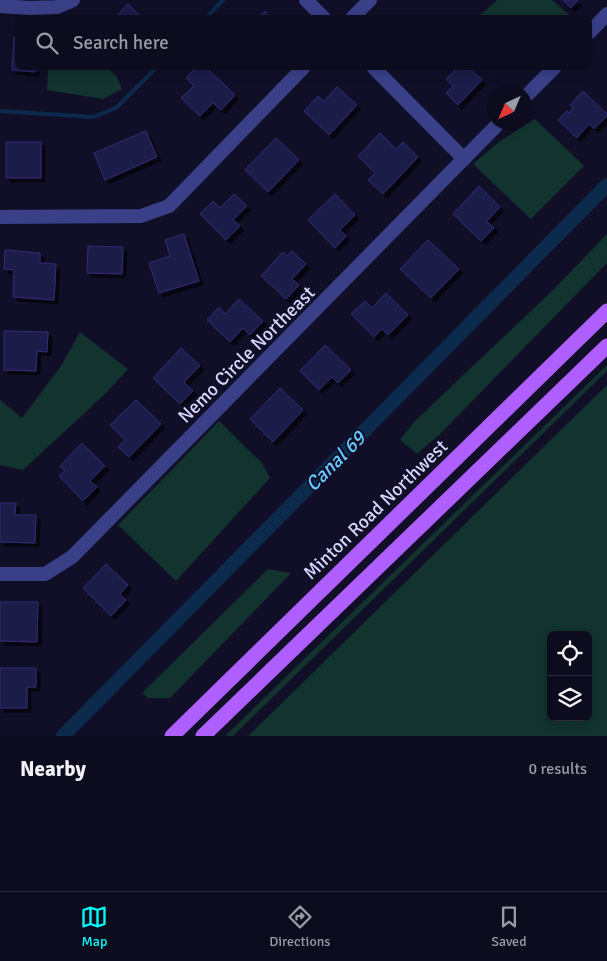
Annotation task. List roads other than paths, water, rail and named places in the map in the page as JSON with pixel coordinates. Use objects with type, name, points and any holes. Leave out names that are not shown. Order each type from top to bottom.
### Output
[{"type":"main road","name":"Minton Road Northwest","points":[[172,736],[607,311]]},
{"type":"main road","points":[[203,736],[607,346]]},
{"type":"street","points":[[0,6],[56,8],[73,0]]},
{"type":"street","points":[[306,0],[321,15]]},
{"type":"street","points":[[355,15],[370,0]]},
{"type":"street","points":[[592,30],[607,14]]},
{"type":"street","points":[[0,217],[140,216],[169,206],[302,70]]},
{"type":"street","points":[[376,70],[464,159]]},
{"type":"street","points":[[532,90],[552,70]]},
{"type":"street","name":"Nemo Circle Northeast","points":[[0,574],[45,574],[72,557],[492,130]]},
{"type":"waterway","points":[[209,15],[223,0]]},
{"type":"waterway","points":[[0,111],[93,117],[116,108],[154,70]]},
{"type":"waterway","name":"Canal 69","points":[[63,736],[607,185]]}]
